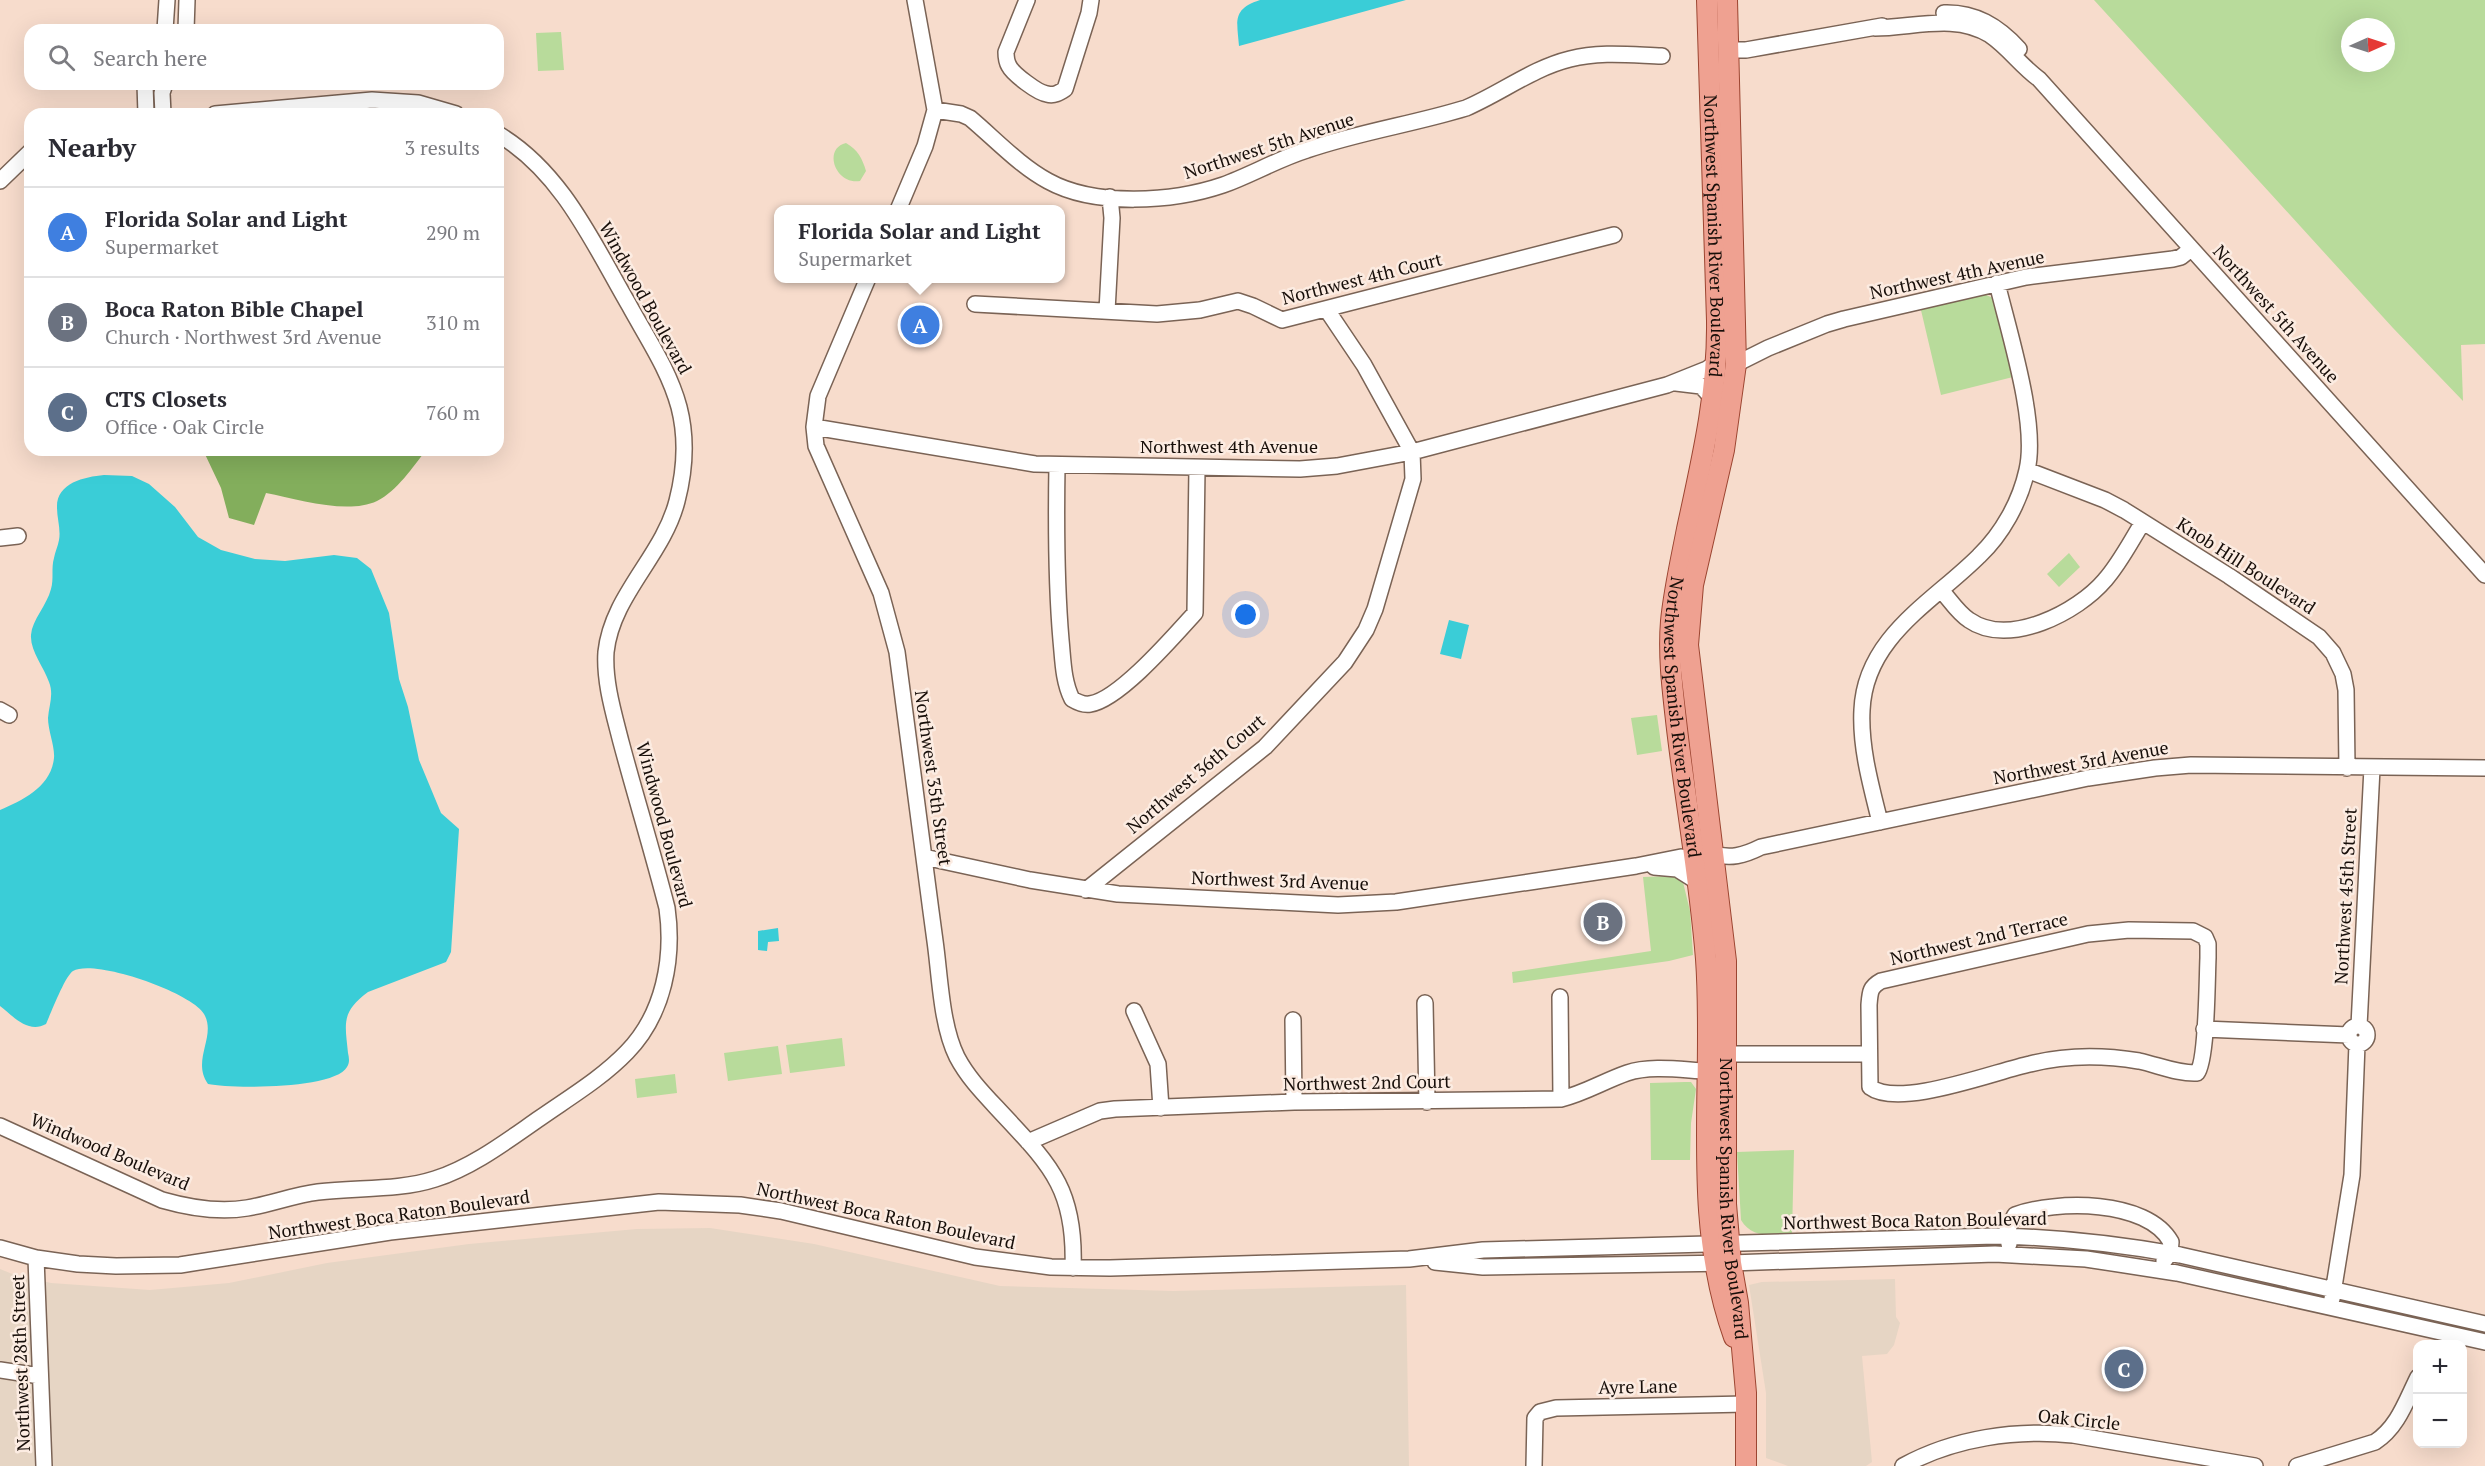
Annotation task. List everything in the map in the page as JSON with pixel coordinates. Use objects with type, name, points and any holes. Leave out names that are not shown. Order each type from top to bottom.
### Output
[{"type":"main road","name":"Northwest Spanish River Boulevard","points":[[1707,0],[1718,321],[1726,363],[1728,428],[1694,577],[1689,613],[1689,661],[1726,965],[1726,1185],[1721,1254]]},
{"type":"main road","points":[[1717,0],[1719,36],[1729,50]]},
{"type":"main road","name":"Northwest Spanish River Boulevard","points":[[1727,0],[1737,335],[1713,399],[1676,585],[1670,640],[1671,676],[1707,972],[1707,1178],[1721,1254],[1738,1303],[1746,1404],[1746,1466]]},
{"type":"main road","points":[[1670,640],[1683,672],[1698,735]]},
{"type":"main road","points":[[1680,750],[1692,778],[1701,838],[1712,847]]},
{"type":"main road","points":[[1695,871],[1706,876],[1715,935],[1726,965]]},
{"type":"street","points":[[166,24],[167,0]]},
{"type":"street","points":[[186,24],[188,0]]},
{"type":"street","points":[[900,205],[927,140],[935,110],[915,0]]},
{"type":"street","points":[[1027,0],[1006,52],[1006,60],[1009,67],[1036,90],[1047,94],[1057,94],[1065,89],[1088,19],[1091,0]]},
{"type":"street","name":"Northwest 5th Avenue","points":[[1729,50],[1746,50],[1875,28],[1946,23],[1970,26],[1990,35],[2039,79],[2485,575]]},
{"type":"street","name":"Northwest 5th Avenue","points":[[935,110],[961,114],[970,118],[1049,182],[1079,193],[1110,197],[1168,198],[1202,191],[1307,150],[1466,108],[1535,72],[1570,59],[1607,54],[1662,56]]},
{"type":"street","points":[[145,90],[146,108]]},
{"type":"street","points":[[163,90],[163,108]]},
{"type":"street","points":[[282,108],[372,100],[418,103],[435,108]]},
{"type":"street","name":"Windwood Boulevard","points":[[0,1126],[162,1200],[191,1208],[230,1210],[317,1192],[413,1184],[446,1175],[488,1153],[604,1073],[629,1050],[657,1004],[664,986],[670,948],[667,909],[616,723],[606,652],[620,608],[660,542],[676,504],[684,463],[683,431],[679,408],[665,369],[567,199],[541,168],[504,139]]},
{"type":"street","points":[[0,182],[24,158]]},
{"type":"street","points":[[1107,311],[1112,218],[1110,197]]},
{"type":"street","name":"Northwest 4th Court","points":[[975,304],[1157,314],[1179,313],[1238,301],[1282,320],[1614,235]]},
{"type":"street","name":"Northwest 4th Avenue","points":[[813,427],[1015,462],[1057,465],[1300,469],[1337,465],[1412,452],[1673,383],[1827,324],[2026,277],[2173,259],[2181,257],[2191,249]]},
{"type":"street","name":"Northwest 35th Street","points":[[866,283],[818,396],[813,427],[819,455],[873,574],[890,622],[898,664],[952,1044],[971,1080],[1049,1167],[1067,1203],[1072,1226],[1072,1268]]},
{"type":"street","points":[[1880,822],[1862,727],[1862,709],[1867,683],[1875,662],[1893,633],[1978,557],[1998,534],[2013,509],[2028,470],[2028,419],[1997,284]]},
{"type":"street","points":[[1327,310],[1364,365],[1412,452]]},
{"type":"street","points":[[1737,335],[1753,345],[1768,348]]},
{"type":"street","name":"Northwest 4th Avenue","points":[[1673,383],[1701,386],[1713,399]]},
{"type":"street","name":"Northwest 36th Court","points":[[1086,890],[1265,747],[1345,662],[1366,630],[1375,609],[1413,479],[1412,452]]},
{"type":"street","points":[[1057,465],[1056,587],[1067,689],[1072,699],[1079,703],[1089,704],[1103,700],[1146,667],[1195,614],[1197,468]]},
{"type":"street","name":"Knob Hill Boulevard","points":[[2028,470],[2105,500],[2143,522],[2303,625],[2326,645],[2338,662],[2346,690],[2347,768]]},
{"type":"street","points":[[1941,590],[1960,613],[1977,625],[2010,630],[2044,621],[2069,610],[2099,586],[2114,569],[2143,522]]},
{"type":"street","points":[[0,538],[18,536]]},
{"type":"street","name":"Northwest 3rd Avenue","points":[[1712,847],[1729,857],[1748,853],[1761,847],[2088,778],[2156,768],[2191,765],[2485,768]]},
{"type":"street","name":"Northwest 45th Street","points":[[2331,1308],[2352,1175],[2355,1035],[2372,768]]},
{"type":"street","name":"Northwest 3rd Avenue","points":[[924,856],[1086,890],[1124,895],[1303,905],[1396,902],[1636,866],[1681,857],[1695,871]]},
{"type":"street","name":"Northwest 2nd Terrace","points":[[2107,931],[2193,931],[2205,937],[2208,944],[2208,958],[2204,1029],[2200,1069],[2197,1073],[2121,1059],[2079,1057],[2051,1059],[1944,1087],[1899,1094],[1884,1093],[1870,1087],[1870,991],[1873,986],[1881,981],[2107,931]]},
{"type":"street","points":[[1560,997],[1561,1099]]},
{"type":"street","points":[[1425,1003],[1427,1102]]},
{"type":"street","points":[[1134,1011],[1158,1064],[1161,1108]]},
{"type":"street","points":[[1293,1020],[1294,1102]]},
{"type":"street","points":[[2204,1029],[2355,1035]]},
{"type":"street","points":[[1726,1054],[1869,1054]]},
{"type":"street","name":"Northwest 2nd Court","points":[[1028,1142],[1100,1111],[1115,1108],[1294,1102],[1561,1099],[1582,1094],[1629,1073],[1653,1070],[1707,1071]]},
{"type":"street","name":"Northwest Boca Raton Boulevard","points":[[0,1248],[36,1258],[106,1266],[180,1265],[390,1232],[658,1202],[695,1202],[780,1211],[975,1257],[1072,1268],[1409,1259],[1483,1250],[2019,1255],[2086,1259],[2151,1268],[2331,1308],[2436,1338],[2485,1342]]},
{"type":"street","points":[[2019,1255],[2012,1248],[2006,1236],[2008,1225],[2015,1215],[2060,1205],[2086,1205],[2131,1214],[2160,1227],[2171,1242],[2170,1253],[2167,1259],[2151,1268]]},
{"type":"street","name":"Northwest Boca Raton Boulevard","points":[[1721,1254],[2006,1236],[2088,1241],[2170,1253],[2485,1323]]},
{"type":"street","name":"Northwest 28th Street","points":[[36,1258],[44,1466]]},
{"type":"street","points":[[2436,1338],[2442,1314]]},
{"type":"street","points":[[0,1370],[40,1376]]},
{"type":"street","points":[[2297,1466],[2374,1442],[2384,1436],[2398,1418],[2413,1387]]},
{"type":"street","name":"Ayre Lane","points":[[1534,1466],[1535,1418],[1540,1412],[1556,1408],[1746,1404]]},
{"type":"street","name":"Oak Circle","points":[[1903,1466],[1937,1450],[1959,1443],[2033,1433],[2073,1435],[2175,1459],[2255,1466]]},
{"type":"shaded area","points":[[710,1228],[814,1244],[1000,1286],[1173,1291],[1406,1285],[1409,1466],[0,1466],[0,1269],[15,1275],[51,1283],[150,1290],[229,1283],[327,1263],[469,1244],[637,1229]]},
{"type":"shaded area","points":[[1895,1279],[1896,1317],[1900,1323],[1894,1345],[1887,1354],[1862,1356],[1872,1462],[1866,1466],[1788,1466],[1766,1458],[1766,1393],[1749,1285],[1762,1282]]},
{"type":"green space","points":[[2094,0],[2485,0],[2485,344],[2461,345],[2463,401],[2393,328]]},
{"type":"green space","points":[[561,32],[564,70],[538,71],[536,33]]},
{"type":"green space","points":[[846,143],[857,152],[866,171],[860,181],[844,178],[835,166],[835,152]]},
{"type":"green space","points":[[1984,294],[1993,298],[1996,303],[2013,377],[1941,395],[1920,306]]},
{"type":"green space","points":[[206,456],[421,456],[398,485],[384,497],[365,505],[337,506],[266,493],[254,525],[229,518],[221,488]]},
{"type":"green space","points":[[2069,553],[2080,567],[2059,587],[2047,574]]},
{"type":"green space","points":[[1657,715],[1662,751],[1637,755],[1631,718]]},
{"type":"green space","points":[[1674,876],[1681,878],[1683,882],[1690,911],[1693,955],[1669,961],[1513,983],[1512,972],[1651,951],[1643,877]]},
{"type":"green space","points":[[842,1038],[845,1066],[790,1073],[786,1045]]},
{"type":"green space","points":[[778,1046],[782,1074],[728,1081],[724,1053]]},
{"type":"green space","points":[[675,1074],[677,1093],[637,1098],[635,1079]]},
{"type":"green space","points":[[1691,1082],[1696,1089],[1691,1123],[1690,1160],[1651,1160],[1650,1083]]},
{"type":"green space","points":[[1794,1150],[1792,1234],[1757,1233],[1741,1220],[1737,1152]]},
{"type":"water","points":[[1260,0],[1406,0],[1239,46],[1238,17],[1245,7]]},
{"type":"water","points":[[132,476],[149,484],[175,507],[198,537],[221,550],[255,559],[285,561],[334,555],[357,558],[371,569],[389,613],[399,679],[408,707],[419,760],[441,813],[459,829],[451,952],[446,962],[368,992],[359,999],[349,1012],[347,1019],[349,1063],[339,1074],[324,1080],[259,1087],[208,1084],[203,1075],[202,1066],[208,1031],[204,1014],[182,997],[121,973],[84,968],[73,971],[62,987],[46,1024],[39,1027],[21,1022],[0,1006],[0,810],[18,802],[42,785],[52,768],[54,758],[48,718],[50,687],[31,641],[32,629],[52,585],[53,562],[59,542],[58,499],[66,487],[73,483],[88,477]]},
{"type":"water","points":[[1449,620],[1469,625],[1461,659],[1440,654]]},
{"type":"water","points":[[778,928],[779,941],[768,942],[767,951],[758,950],[758,931]]},
{"type":"place","name":"Florida Solar and Light","points":[[920,325]]},
{"type":"place","name":"Boca Raton Bible Chapel","points":[[1603,922]]},
{"type":"place","name":"CTS Closets","points":[[2124,1369]]}]
